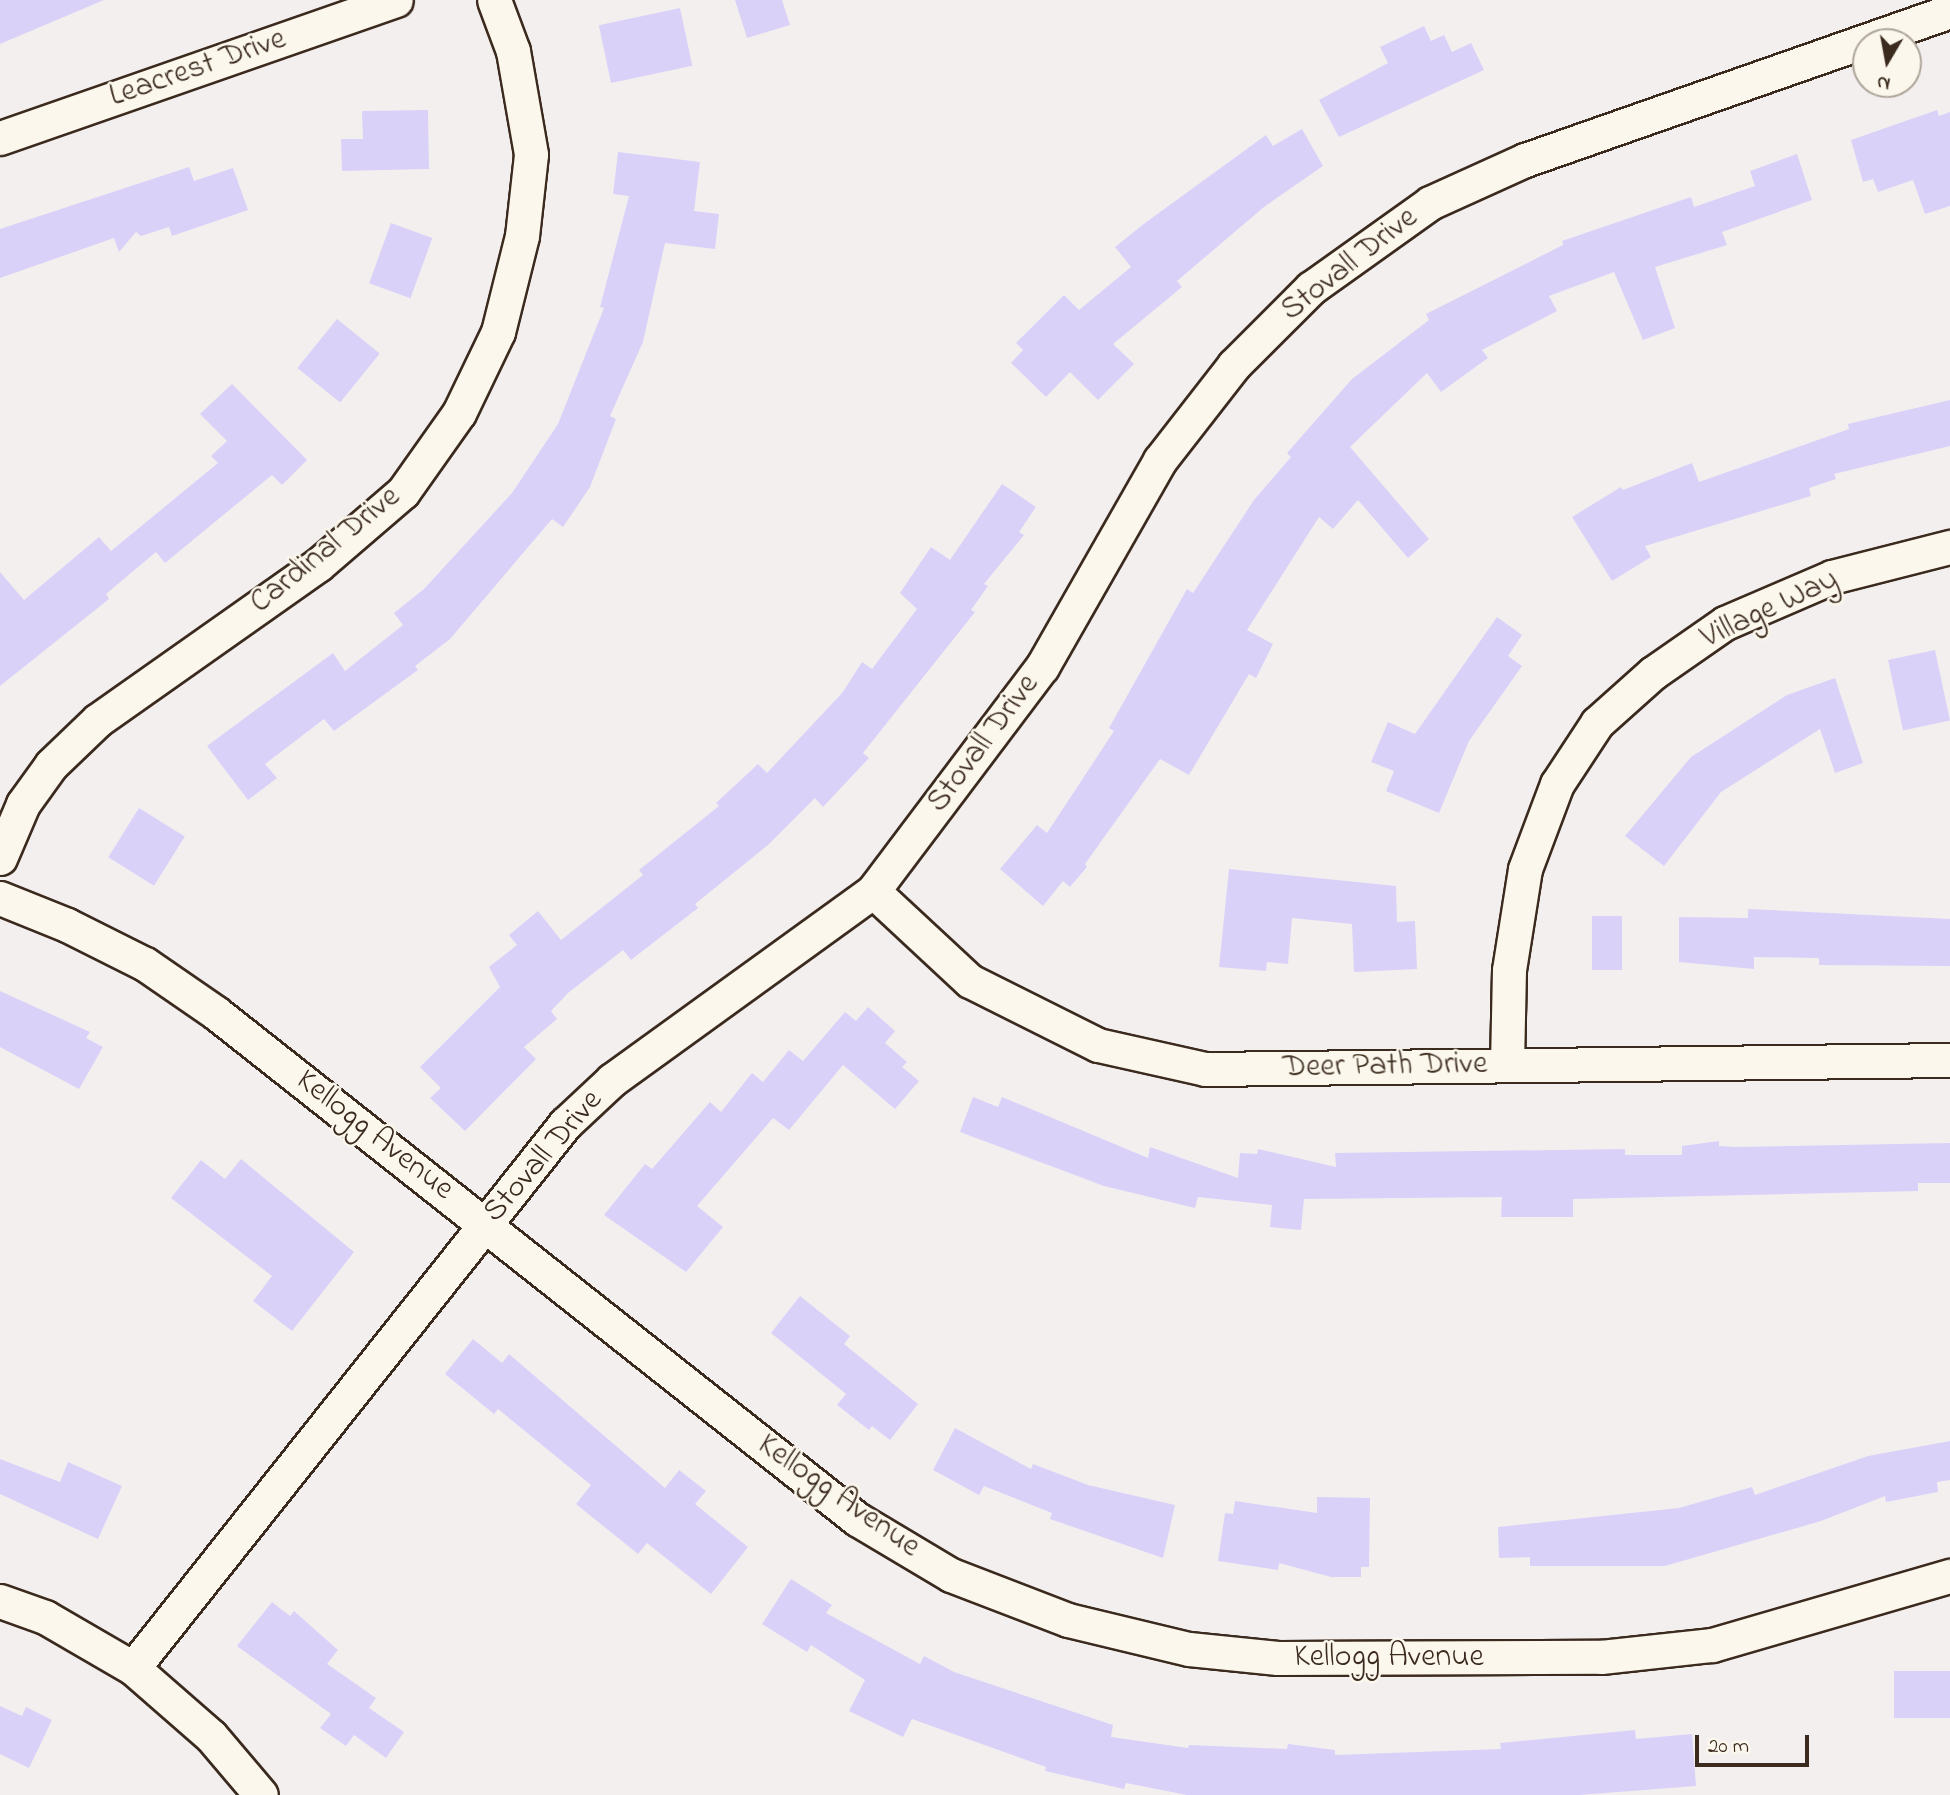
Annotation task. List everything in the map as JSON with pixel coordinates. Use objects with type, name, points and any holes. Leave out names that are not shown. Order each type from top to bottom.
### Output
[{"type":"street","name":"Leacrest Drive","points":[[0,138],[396,0]]},
{"type":"street","name":"Cardinal Drive","points":[[0,858],[23,804],[61,756],[98,720],[318,565],[403,492],[459,413],[498,331],[522,236],[531,154],[513,51],[494,0]]},
{"type":"street","name":"Stovall Drive","points":[[133,1668],[565,1124],[612,1080],[873,891],[1042,667],[1160,460],[1234,365],[1311,288],[1430,204],[1525,160],[1950,10]]},
{"type":"street","name":"Village Way","points":[[1507,1065],[1509,970],[1525,869],[1557,784],[1597,723],[1653,673],[1725,623],[1832,577],[1950,547]]},
{"type":"street","name":"Deer Path Drive","points":[[873,891],[970,981],[1098,1045],[1205,1069],[1950,1060]]},
{"type":"street","name":"Kellogg Avenue","points":[[0,898],[67,925],[145,964],[216,1013],[857,1519],[951,1575],[1068,1620],[1189,1650],[1395,1660],[1601,1657],[1712,1645],[1950,1576]]},
{"type":"street","points":[[0,1601],[45,1617],[133,1668],[211,1736],[261,1795]]},
{"type":"building","points":[[0,0],[104,0],[0,44]]},
{"type":"building","points":[[735,0],[782,0],[790,25],[747,38]]},
{"type":"building","points":[[680,8],[692,66],[611,83],[599,25]]},
{"type":"building","points":[[1424,26],[1431,41],[1444,35],[1452,52],[1471,43],[1484,70],[1339,137],[1319,100],[1388,63],[1380,47]]},
{"type":"building","points":[[428,110],[429,169],[342,171],[341,139],[363,139],[362,111]]},
{"type":"building","points":[[1937,110],[1939,116],[1950,112],[1950,206],[1925,214],[1913,180],[1878,192],[1873,179],[1863,182],[1851,140]]},
{"type":"building","points":[[1302,129],[1323,166],[1264,207],[1177,281],[1182,287],[1113,344],[1134,364],[1098,400],[1070,372],[1046,397],[1011,363],[1023,350],[1016,343],[1064,295],[1079,310],[1131,267],[1115,247],[1266,135],[1273,146]]},
{"type":"building","points":[[618,152],[700,162],[694,211],[719,214],[715,249],[665,243],[643,342],[610,416],[616,419],[590,487],[563,527],[552,519],[450,639],[415,666],[418,670],[334,731],[324,719],[265,764],[277,778],[248,800],[207,746],[333,653],[345,671],[403,625],[394,613],[424,589],[512,493],[558,424],[604,308],[600,307],[629,196],[613,194]]},
{"type":"building","points":[[1797,154],[1812,200],[1722,232],[1727,245],[1655,267],[1675,328],[1643,340],[1614,272],[1549,296],[1557,311],[1482,350],[1488,358],[1441,392],[1427,373],[1350,447],[1429,539],[1408,558],[1358,500],[1333,529],[1319,517],[1247,630],[1273,644],[1256,678],[1249,674],[1189,775],[1160,759],[1085,864],[1087,867],[1070,887],[1063,881],[1043,906],[1000,869],[1037,825],[1047,833],[1114,731],[1109,728],[1187,589],[1193,593],[1254,500],[1291,457],[1287,453],[1352,379],[1429,320],[1426,314],[1563,245],[1562,241],[1691,197],[1694,207],[1755,186],[1750,171]]},
{"type":"building","points":[[189,167],[194,181],[233,168],[248,210],[172,236],[169,227],[141,236],[136,232],[119,252],[114,238],[0,278],[0,229]]},
{"type":"building","points":[[391,223],[432,238],[410,298],[369,283]]},
{"type":"building","points":[[337,319],[380,354],[340,403],[297,368]]},
{"type":"building","points":[[232,384],[307,460],[282,485],[272,475],[165,563],[156,552],[106,594],[109,599],[0,686],[0,572],[24,600],[99,537],[111,551],[218,463],[211,456],[227,441],[200,414]]},
{"type":"building","points":[[1950,400],[1950,446],[1834,474],[1836,479],[1809,488],[1811,496],[1645,546],[1651,557],[1612,581],[1572,517],[1621,487],[1623,490],[1692,463],[1699,482],[1849,429],[1848,424]]},
{"type":"building","points":[[1002,484],[1036,507],[1019,532],[1024,535],[984,584],[988,586],[971,610],[975,612],[863,753],[869,758],[823,807],[815,798],[768,845],[695,904],[698,908],[631,960],[623,950],[568,993],[551,1011],[557,1019],[524,1047],[536,1059],[465,1131],[430,1098],[441,1088],[420,1067],[500,987],[489,967],[517,945],[509,935],[538,911],[561,940],[643,875],[639,870],[719,806],[716,803],[758,764],[767,773],[843,692],[862,662],[872,669],[917,609],[900,593],[931,547],[950,560]]},
{"type":"building","points":[[1497,617],[1522,635],[1508,656],[1522,666],[1469,741],[1439,813],[1386,791],[1394,771],[1371,762],[1388,722],[1415,734]]},
{"type":"building","points":[[1935,650],[1950,720],[1903,730],[1888,660]]},
{"type":"building","points":[[1835,678],[1863,763],[1835,773],[1820,729],[1721,792],[1664,866],[1625,836],[1691,757],[1787,695]]},
{"type":"building","points":[[139,808],[185,837],[154,886],[108,857]]},
{"type":"building","points":[[1229,869],[1396,886],[1397,922],[1415,921],[1417,969],[1354,972],[1352,924],[1292,918],[1288,964],[1267,962],[1266,971],[1219,967]]},
{"type":"building","points":[[1748,909],[1950,919],[1950,966],[1819,965],[1819,958],[1754,957],[1754,969],[1679,962],[1679,917],[1748,918]]},
{"type":"building","points":[[1592,916],[1622,916],[1622,970],[1592,970]]},
{"type":"building","points":[[0,991],[90,1032],[86,1038],[103,1047],[79,1089],[0,1047]]},
{"type":"building","points":[[868,1007],[895,1031],[885,1043],[907,1062],[902,1067],[919,1081],[895,1109],[843,1065],[789,1130],[773,1118],[697,1206],[723,1227],[686,1272],[604,1215],[645,1164],[652,1169],[710,1102],[721,1112],[752,1073],[763,1082],[789,1050],[803,1061],[845,1012],[856,1021]]},
{"type":"building","points":[[973,1097],[998,1107],[1002,1097],[1148,1158],[1150,1147],[1238,1178],[1240,1153],[1257,1154],[1258,1149],[1336,1167],[1335,1153],[1625,1149],[1625,1155],[1682,1155],[1682,1146],[1719,1141],[1719,1146],[1735,1147],[1950,1143],[1950,1183],[1918,1183],[1918,1191],[1573,1199],[1573,1217],[1501,1217],[1502,1197],[1304,1199],[1301,1230],[1270,1227],[1272,1205],[1198,1197],[1195,1208],[1104,1186],[960,1132]]},
{"type":"building","points":[[241,1159],[354,1252],[292,1331],[253,1301],[272,1276],[171,1198],[201,1160],[225,1179]]},
{"type":"building","points":[[800,1296],[850,1336],[844,1344],[918,1404],[890,1440],[872,1426],[869,1430],[837,1405],[846,1394],[771,1333]]},
{"type":"building","points":[[473,1339],[502,1363],[509,1354],[665,1488],[679,1470],[706,1491],[695,1504],[748,1547],[711,1594],[647,1543],[638,1554],[576,1504],[591,1485],[498,1409],[494,1414],[445,1374]]},
{"type":"building","points":[[955,1428],[1031,1469],[1033,1464],[1088,1485],[1175,1505],[1163,1558],[1050,1519],[1052,1513],[984,1486],[979,1495],[933,1470]]},
{"type":"building","points":[[1950,1441],[1950,1480],[1937,1482],[1938,1492],[1886,1502],[1885,1496],[1821,1521],[1665,1566],[1530,1566],[1530,1557],[1499,1558],[1498,1527],[1679,1508],[1752,1487],[1755,1495],[1868,1456]]},
{"type":"building","points":[[0,1459],[60,1482],[68,1462],[122,1486],[98,1539],[0,1494]]},
{"type":"building","points":[[1317,1497],[1370,1498],[1369,1567],[1361,1567],[1361,1577],[1331,1577],[1279,1563],[1278,1570],[1218,1561],[1225,1513],[1233,1514],[1235,1501],[1317,1513]]},
{"type":"building","points":[[791,1579],[832,1605],[826,1613],[920,1664],[924,1656],[954,1672],[1113,1725],[1111,1737],[1188,1748],[1189,1745],[1287,1749],[1288,1744],[1335,1750],[1335,1755],[1501,1749],[1500,1743],[1635,1730],[1636,1739],[1692,1734],[1696,1786],[1579,1795],[1187,1795],[1126,1783],[1124,1789],[1045,1771],[1046,1767],[912,1719],[903,1737],[849,1711],[865,1680],[811,1645],[807,1652],[762,1624]]},
{"type":"building","points":[[272,1602],[290,1616],[294,1611],[338,1650],[327,1664],[376,1698],[369,1708],[404,1732],[386,1758],[354,1735],[346,1746],[320,1728],[331,1714],[237,1646]]},
{"type":"building","points":[[1894,1671],[1950,1671],[1950,1718],[1894,1718]]},
{"type":"building","points":[[0,1706],[22,1716],[26,1707],[52,1720],[29,1768],[0,1754]]}]
